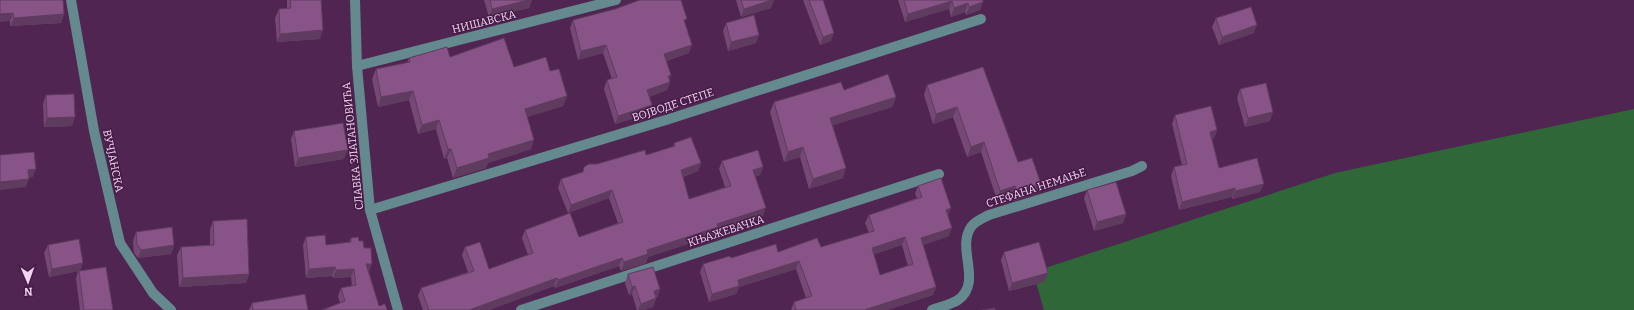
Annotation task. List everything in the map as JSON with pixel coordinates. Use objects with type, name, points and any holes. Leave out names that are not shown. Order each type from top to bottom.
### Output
[{"type":"street","name":"ВУЧЈАНСКА","points":[[71,0],[94,131],[120,243],[153,292],[171,310]]},
{"type":"street","name":"СЛАВКА ЗЛАТАНОВИЋА","points":[[355,0],[357,66],[370,210],[398,310]]},
{"type":"street","name":"НИШАВСКА","points":[[357,66],[616,0]]},
{"type":"street","name":"ВОЈВОДЕ СТЕПЕ","points":[[370,210],[666,120],[981,19]]},
{"type":"street","name":"СТЕФАНА НЕМАЊЕ","points":[[932,310],[958,300],[965,293],[970,278],[968,235],[972,227],[980,220],[989,215],[1132,171],[1142,166]]},
{"type":"street","name":"КЊАЖЕВАЧКА","points":[[521,310],[939,174]]},
{"type":"green space","points":[[1634,109],[1634,310],[1044,310],[1033,272],[1335,173]]},
{"type":"building","points":[[0,0],[63,0],[64,14],[14,18],[13,13],[0,14]]},
{"type":"building","points":[[290,0],[321,0],[323,30],[280,34],[279,9],[291,8]]},
{"type":"building","points":[[490,0],[528,0],[492,9]]},
{"type":"building","points":[[640,0],[681,0],[687,19],[684,20],[692,45],[664,54],[671,75],[668,76],[670,82],[647,90],[652,105],[618,116],[607,80],[617,77],[606,45],[581,51],[573,20],[615,9]]},
{"type":"building","points":[[741,0],[772,0],[744,9]]},
{"type":"building","points":[[809,0],[823,0],[834,33],[823,37]]},
{"type":"building","points":[[904,0],[983,0],[983,2],[969,7],[968,3],[954,8],[952,1],[908,14]]},
{"type":"building","points":[[1251,7],[1257,25],[1222,37],[1216,18]]},
{"type":"building","points":[[754,15],[759,35],[731,42],[726,23]]},
{"type":"building","points":[[504,38],[514,67],[546,57],[550,71],[559,69],[567,96],[525,109],[534,140],[488,154],[489,158],[457,168],[451,149],[448,149],[439,120],[422,125],[413,91],[381,97],[376,69],[410,62],[409,58],[447,47],[450,57]]},
{"type":"building","points":[[983,67],[1018,162],[1032,158],[1041,184],[1017,191],[1015,186],[1000,191],[984,142],[971,147],[957,107],[936,114],[927,85]]},
{"type":"building","points":[[888,74],[896,97],[830,118],[846,168],[813,179],[803,147],[788,152],[774,102],[841,82],[844,90]]},
{"type":"building","points":[[1266,83],[1273,112],[1248,118],[1240,89]]},
{"type":"building","points":[[74,94],[75,117],[47,118],[46,95]]},
{"type":"building","points":[[1211,106],[1217,130],[1210,132],[1219,168],[1257,158],[1264,184],[1235,191],[1235,188],[1182,202],[1174,167],[1187,164],[1175,115]]},
{"type":"building","points":[[343,123],[348,150],[298,158],[294,131]]},
{"type":"building","points":[[691,137],[701,163],[681,170],[689,199],[731,186],[722,161],[758,150],[763,167],[753,170],[766,208],[717,224],[718,227],[647,250],[648,254],[624,262],[622,258],[558,280],[557,278],[469,310],[429,310],[421,288],[474,271],[465,247],[480,242],[489,269],[533,253],[525,230],[570,213],[579,237],[623,222],[612,190],[571,205],[561,179],[583,172],[584,167],[589,164],[597,164],[645,150],[646,155],[675,146],[674,143]]},
{"type":"building","points":[[34,152],[36,169],[28,170],[29,179],[0,182],[0,155]]},
{"type":"building","points":[[941,178],[951,208],[946,210],[952,228],[921,238],[936,287],[864,310],[796,310],[794,302],[812,296],[799,261],[738,280],[739,286],[712,294],[703,264],[730,256],[731,258],[776,244],[778,252],[817,238],[821,247],[874,231],[869,215],[922,197],[918,186]],"holes":[[[905,237],[913,264],[880,275],[872,248]]]},
{"type":"building","points":[[1116,182],[1126,214],[1097,222],[1087,190]]},
{"type":"building","points":[[247,219],[249,274],[183,278],[181,247],[214,245],[213,221]]},
{"type":"building","points":[[172,227],[174,245],[141,250],[137,244],[136,232]]},
{"type":"building","points":[[325,235],[326,245],[351,242],[351,238],[358,237],[359,241],[363,241],[364,248],[371,248],[372,264],[366,264],[379,306],[385,304],[387,310],[322,310],[345,301],[341,288],[356,285],[354,269],[336,270],[335,267],[309,269],[306,237]]},
{"type":"building","points":[[79,239],[83,263],[52,269],[48,245]]},
{"type":"building","points":[[1039,242],[1048,273],[1012,283],[1004,252]]},
{"type":"building","points":[[106,267],[113,310],[84,310],[79,271]]},
{"type":"building","points":[[653,267],[660,289],[654,291],[656,298],[641,304],[635,286],[632,287],[628,274]]},
{"type":"building","points":[[305,294],[308,310],[253,310],[252,303]]},
{"type":"building","points":[[995,308],[995,310],[982,310]]}]
